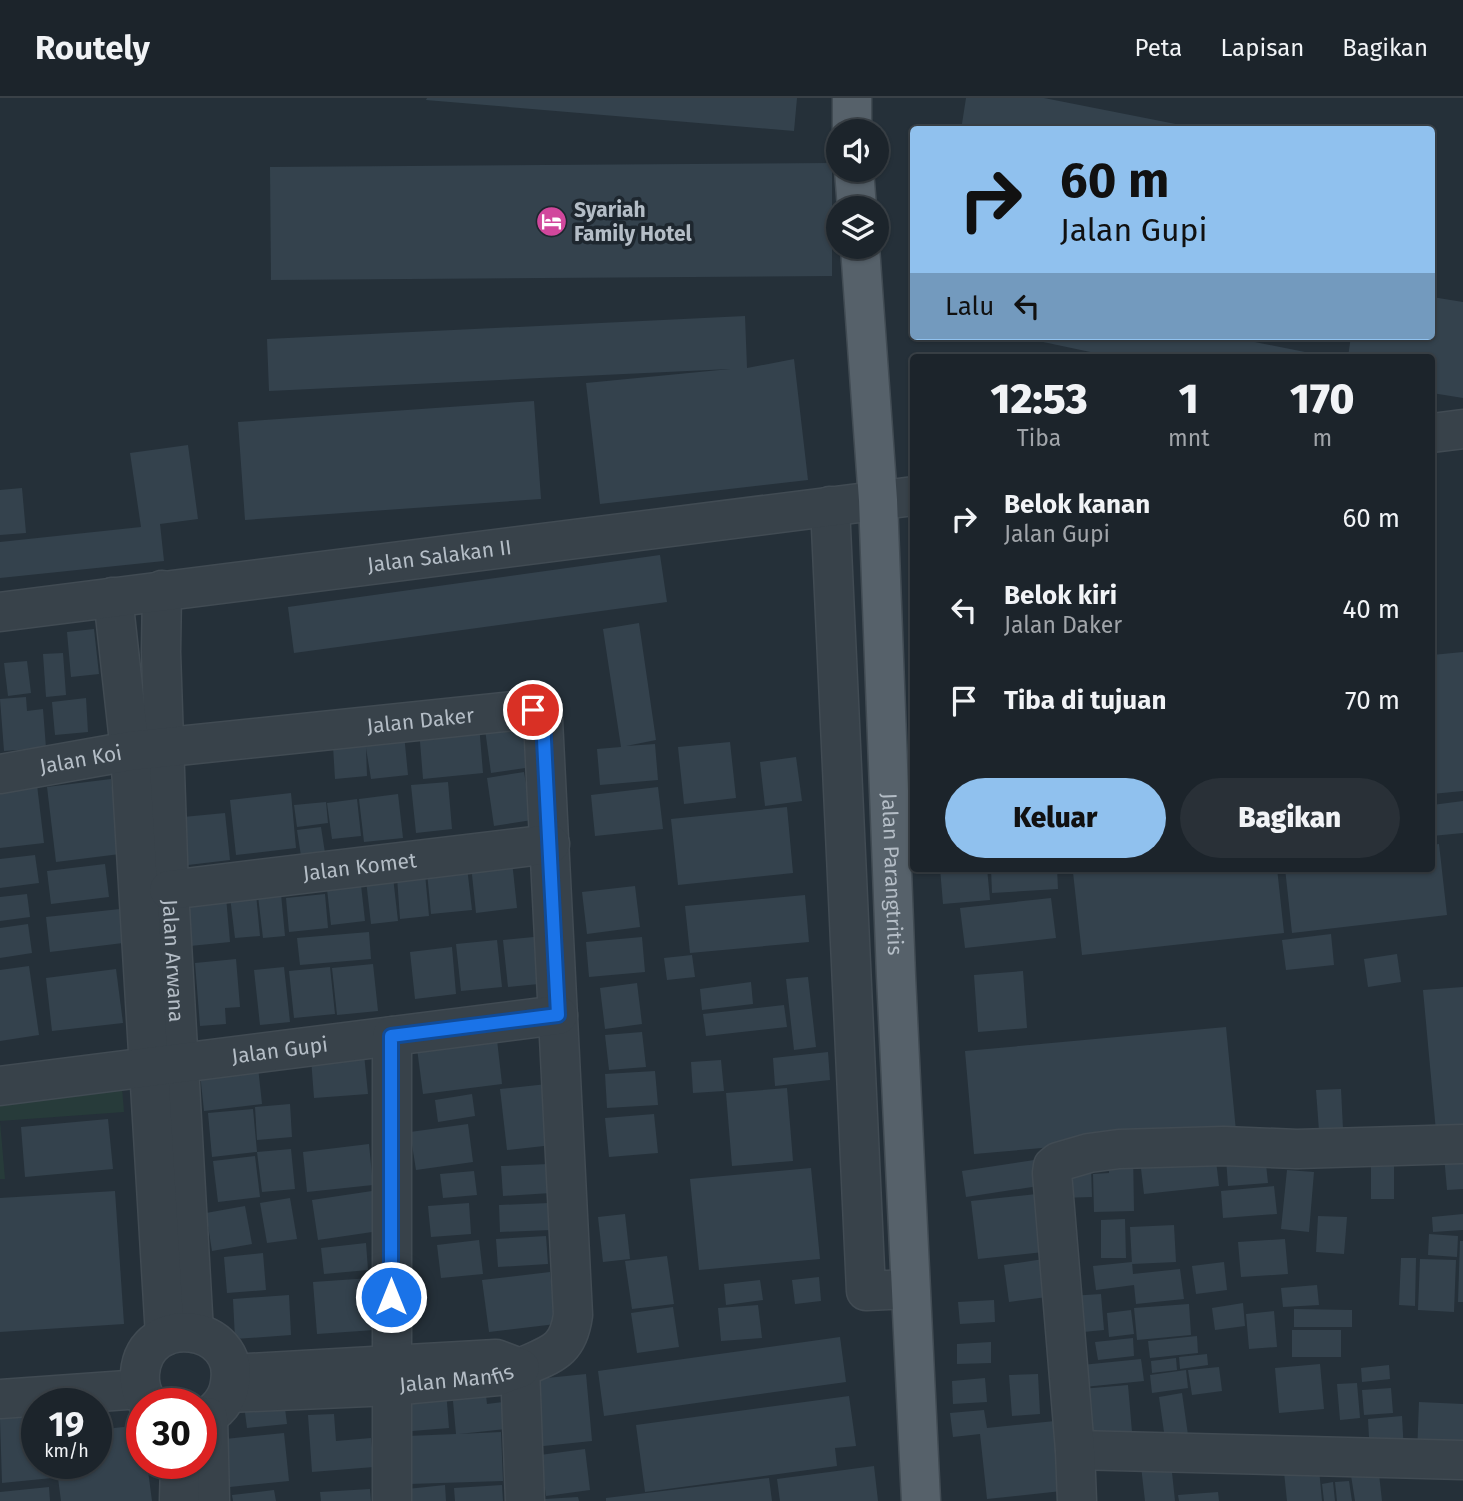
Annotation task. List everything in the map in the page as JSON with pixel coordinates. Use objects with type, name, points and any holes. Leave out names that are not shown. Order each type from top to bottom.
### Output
[{"type":"main road","points":[[852,98],[852,119]]},
{"type":"main road","name":"Jalan Parangtritis","points":[[862,259],[896,498],[910,1289],[921,1501]]},
{"type":"street","points":[[1435,433],[1463,429]]},
{"type":"street","name":"Jalan Salakan II","points":[[0,611],[896,498]]},
{"type":"street","points":[[830,506],[866,1291],[910,1289]]},
{"type":"street","name":"Jalan Arwana","points":[[162,590],[161,652],[147,750],[165,1064]]},
{"type":"street","name":"Jalan Arwana","points":[[113,597],[147,750],[169,890],[158,1365]]},
{"type":"street","name":"Jalan Daker","points":[[147,750],[533,710],[540,714],[543,720],[558,1015]]},
{"type":"street","name":"Jalan Koi","points":[[0,774],[147,750]]},
{"type":"street","name":"Jalan Komet","points":[[169,890],[550,844]]},
{"type":"street","name":"Jalan Gupi","points":[[0,1086],[558,1015]]},
{"type":"street","name":"Jalan Manfis","points":[[217,1401],[391,1376],[498,1376],[547,1356],[564,1345],[571,1334],[573,1315],[558,1015]]},
{"type":"street","points":[[391,1036],[391,1501]]},
{"type":"street","points":[[1077,1501],[1053,1166],[1089,1153],[1119,1149],[1224,1146],[1297,1149],[1463,1144]]},
{"type":"street","points":[[0,1399],[158,1365],[218,1344],[225,1354],[217,1401]]},
{"type":"street","points":[[0,1372],[158,1365]]},
{"type":"street","points":[[520,1368],[525,1501]]},
{"type":"street","points":[[1075,1450],[1463,1460]]},
{"type":"street","points":[[179,1501],[180,1479]]},
{"type":"street","points":[[210,1501],[212,1479]]},
{"type":"green space","points":[[122,1088],[124,1112],[0,1121],[0,1098]]},
{"type":"green space","points":[[0,1121],[5,1179],[0,1179]]},
{"type":"building","points":[[797,98],[794,131],[426,100]]},
{"type":"building","points":[[966,98],[1044,98],[1186,126],[962,126]]},
{"type":"building","name":"Syariah Family Hotel","points":[[826,163],[826,182],[832,182],[832,196],[826,196],[826,259],[832,259],[832,276],[271,280],[270,167]]},
{"type":"building","points":[[1435,297],[1463,302],[1463,398],[1435,393],[1435,354],[1348,354],[1350,340],[1435,340]]},
{"type":"building","points":[[745,316],[747,368],[794,359],[808,480],[600,504],[586,383],[730,369],[269,391],[267,339]]},
{"type":"building","points":[[1034,340],[1245,340],[1315,354],[1100,354]]},
{"type":"building","points":[[534,401],[541,499],[245,520],[238,422]]},
{"type":"building","points":[[188,445],[198,519],[160,524],[164,561],[0,578],[0,542],[141,527],[130,453]]},
{"type":"building","points":[[22,488],[26,533],[0,535],[0,490]]},
{"type":"building","points":[[660,555],[667,602],[294,653],[288,607]]},
{"type":"building","points":[[639,623],[656,740],[626,746],[655,744],[658,780],[600,785],[597,749],[621,747],[603,629]]},
{"type":"building","points":[[94,629],[99,674],[71,677],[67,632]]},
{"type":"building","points":[[1463,652],[1463,791],[1435,794],[1435,655]]},
{"type":"building","points":[[63,653],[66,695],[46,697],[43,654]]},
{"type":"building","points":[[27,661],[31,693],[8,696],[4,663]]},
{"type":"building","points":[[26,697],[27,711],[43,709],[46,748],[4,751],[0,699]]},
{"type":"building","points":[[86,698],[88,732],[55,735],[52,702]]},
{"type":"building","points":[[532,715],[539,766],[491,773],[484,722]]},
{"type":"building","points":[[479,724],[483,773],[423,779],[419,729]]},
{"type":"building","points":[[404,734],[408,775],[371,779],[366,748],[367,776],[335,779],[333,746]]},
{"type":"building","points":[[730,742],[736,798],[684,804],[678,747]]},
{"type":"building","points":[[796,757],[802,801],[765,806],[760,762]]},
{"type":"building","points":[[524,772],[532,820],[494,826],[487,778]]},
{"type":"building","points":[[111,779],[120,854],[56,862],[47,787]]},
{"type":"building","points":[[448,782],[452,829],[416,833],[411,785]]},
{"type":"building","points":[[37,785],[44,843],[0,848],[0,789]]},
{"type":"building","points":[[658,787],[663,829],[595,836],[591,795]]},
{"type":"building","points":[[291,793],[296,848],[236,855],[230,800]]},
{"type":"building","points":[[398,794],[403,838],[364,842],[359,799]]},
{"type":"building","points":[[357,799],[361,836],[332,839],[327,803]]},
{"type":"building","points":[[1463,801],[1463,833],[1435,836],[1435,805]]},
{"type":"building","points":[[326,802],[328,823],[297,827],[294,805]]},
{"type":"building","points":[[787,807],[793,873],[678,885],[671,819]]},
{"type":"building","points":[[225,813],[230,860],[188,865],[183,817]]},
{"type":"building","points":[[321,827],[325,853],[301,856],[297,830]]},
{"type":"building","points":[[1439,844],[1447,915],[1292,933],[1285,872],[1435,872],[1435,845]]},
{"type":"building","points":[[35,855],[39,883],[0,888],[0,859]]},
{"type":"building","points":[[512,861],[517,908],[476,913],[471,865]]},
{"type":"building","points":[[105,864],[109,897],[51,904],[47,871]]},
{"type":"building","points":[[467,867],[472,910],[431,914],[427,872]]},
{"type":"building","points":[[940,872],[987,872],[990,900],[943,904]]},
{"type":"building","points":[[991,872],[1057,872],[1058,889],[992,893]]},
{"type":"building","points":[[1073,872],[1277,872],[1284,933],[1082,955]]},
{"type":"building","points":[[425,874],[429,916],[400,919],[397,877]]},
{"type":"building","points":[[393,877],[398,921],[371,924],[366,880]]},
{"type":"building","points":[[361,885],[365,921],[331,925],[327,889]]},
{"type":"building","points":[[635,886],[640,927],[587,934],[582,892]]},
{"type":"building","points":[[27,894],[30,917],[0,921],[0,897]]},
{"type":"building","points":[[256,894],[260,936],[235,938],[230,897]]},
{"type":"building","points":[[281,894],[285,936],[263,938],[258,896]]},
{"type":"building","points":[[325,894],[328,928],[289,932],[286,898]]},
{"type":"building","points":[[805,895],[809,942],[690,953],[685,906]]},
{"type":"building","points":[[226,897],[230,942],[190,946],[185,902]]},
{"type":"building","points":[[1051,898],[1056,938],[965,948],[960,908]]},
{"type":"building","points":[[120,909],[123,943],[50,952],[46,917]]},
{"type":"building","points":[[28,924],[32,953],[0,958],[0,928]]},
{"type":"building","points":[[369,932],[371,959],[300,965],[297,938]]},
{"type":"building","points":[[1331,934],[1334,965],[1286,970],[1282,940]]},
{"type":"building","points":[[544,936],[549,983],[508,987],[503,940]]},
{"type":"building","points":[[642,937],[645,972],[589,977],[586,942]]},
{"type":"building","points":[[497,940],[502,987],[461,991],[456,944]]},
{"type":"building","points":[[452,947],[456,994],[415,999],[410,952]]},
{"type":"building","points":[[1397,954],[1401,982],[1368,987],[1364,959]]},
{"type":"building","points":[[692,955],[695,977],[667,980],[664,958]]},
{"type":"building","points":[[236,959],[240,1007],[225,1008],[226,1024],[200,1026],[195,963]]},
{"type":"building","points":[[373,964],[378,1011],[337,1015],[332,968]]},
{"type":"building","points":[[29,966],[39,1035],[0,1041],[0,970]]},
{"type":"building","points":[[284,967],[290,1022],[260,1025],[254,970]]},
{"type":"building","points":[[330,967],[335,1014],[294,1018],[289,971]]},
{"type":"building","points":[[116,969],[123,1023],[52,1031],[46,978]]},
{"type":"building","points":[[1023,971],[1027,1028],[978,1032],[974,975]]},
{"type":"building","points":[[808,977],[816,1047],[794,1050],[786,979]]},
{"type":"building","points":[[751,982],[753,1004],[702,1010],[700,989]]},
{"type":"building","points":[[637,983],[642,1024],[605,1029],[600,988]]},
{"type":"building","points":[[1463,987],[1463,1140],[1437,1142],[1423,990]]},
{"type":"building","points":[[784,1005],[787,1027],[706,1036],[703,1014]]},
{"type":"building","points":[[1226,1027],[1236,1131],[974,1154],[965,1051]]},
{"type":"building","points":[[496,1031],[502,1084],[423,1094],[416,1041]]},
{"type":"building","points":[[642,1032],[646,1067],[609,1070],[605,1035]]},
{"type":"building","points":[[828,1052],[830,1080],[775,1086],[773,1058]]},
{"type":"building","points":[[364,1054],[368,1094],[314,1098],[311,1058]]},
{"type":"building","points":[[721,1060],[724,1091],[693,1093],[691,1062]]},
{"type":"building","points":[[258,1067],[262,1104],[204,1111],[200,1073]]},
{"type":"building","points":[[655,1071],[658,1105],[607,1108],[605,1074]]},
{"type":"building","points":[[547,1084],[553,1145],[507,1150],[500,1089]]},
{"type":"building","points":[[787,1088],[793,1161],[732,1166],[726,1093]]},
{"type":"building","points":[[1341,1089],[1343,1129],[1319,1131],[1316,1090]]},
{"type":"building","points":[[472,1094],[475,1116],[438,1122],[435,1100]]},
{"type":"building","points":[[290,1104],[292,1137],[257,1140],[255,1107]]},
{"type":"building","points":[[253,1109],[257,1152],[212,1157],[208,1113]]},
{"type":"building","points":[[654,1114],[658,1153],[609,1157],[605,1118]]},
{"type":"building","points":[[108,1119],[113,1169],[25,1177],[21,1127]]},
{"type":"building","points":[[468,1124],[473,1162],[416,1170],[410,1132]]},
{"type":"building","points":[[369,1144],[373,1185],[307,1192],[303,1152]]},
{"type":"building","points":[[291,1149],[295,1189],[262,1192],[257,1152]]},
{"type":"building","points":[[1133,1152],[1134,1211],[1094,1212],[1093,1174],[1109,1173],[1109,1153]]},
{"type":"building","points":[[1215,1152],[1219,1186],[1144,1194],[1140,1160]]},
{"type":"building","points":[[1463,1154],[1463,1189],[1447,1190],[1444,1155]]},
{"type":"building","points":[[1265,1155],[1268,1183],[1228,1186],[1226,1158]]},
{"type":"building","points":[[255,1156],[260,1197],[218,1202],[213,1161]]},
{"type":"building","points":[[1041,1159],[1045,1185],[966,1197],[962,1171]]},
{"type":"building","points":[[549,1164],[551,1193],[503,1196],[501,1166]]},
{"type":"building","points":[[1371,1164],[1394,1164],[1394,1199],[1371,1199]]},
{"type":"building","points":[[811,1168],[820,1259],[699,1270],[690,1179]]},
{"type":"building","points":[[1091,1168],[1092,1197],[1059,1198],[1057,1169]]},
{"type":"building","points":[[1287,1170],[1314,1172],[1309,1232],[1281,1229]]},
{"type":"building","points":[[474,1171],[477,1195],[443,1198],[440,1174]]},
{"type":"building","points":[[1274,1186],[1277,1214],[1223,1218],[1221,1191]]},
{"type":"building","points":[[115,1191],[124,1324],[0,1332],[0,1198]]},
{"type":"building","points":[[372,1191],[379,1231],[318,1240],[312,1200]]},
{"type":"building","points":[[1046,1193],[1053,1251],[978,1259],[971,1201]]},
{"type":"building","points":[[290,1198],[297,1239],[267,1243],[260,1203]]},
{"type":"building","points":[[469,1203],[471,1234],[431,1237],[428,1206]]},
{"type":"building","points":[[549,1203],[551,1230],[500,1232],[499,1205]]},
{"type":"building","points":[[245,1206],[252,1244],[212,1251],[206,1213]]},
{"type":"building","points":[[625,1214],[630,1259],[603,1262],[598,1217]]},
{"type":"building","points":[[1463,1214],[1463,1230],[1433,1232],[1432,1217]]},
{"type":"building","points":[[1318,1216],[1347,1217],[1344,1254],[1316,1252]]},
{"type":"building","points":[[1125,1219],[1126,1258],[1101,1258],[1101,1220]]},
{"type":"building","points":[[1174,1225],[1176,1262],[1132,1264],[1130,1227]]},
{"type":"building","points":[[1429,1234],[1458,1236],[1457,1257],[1428,1255]]},
{"type":"building","points":[[546,1236],[548,1264],[498,1267],[496,1239]]},
{"type":"building","points":[[1285,1239],[1288,1274],[1241,1277],[1238,1242]]},
{"type":"building","points":[[479,1240],[483,1274],[441,1278],[437,1245]]},
{"type":"building","points":[[1460,1241],[1463,1241],[1463,1302],[1458,1302]]},
{"type":"building","points":[[366,1243],[368,1270],[324,1274],[321,1248]]},
{"type":"building","points":[[263,1253],[266,1290],[227,1293],[224,1257]]},
{"type":"building","points":[[667,1256],[674,1304],[632,1309],[625,1261]]},
{"type":"building","points":[[1050,1258],[1055,1296],[1009,1302],[1004,1265]]},
{"type":"building","points":[[1401,1258],[1416,1258],[1415,1306],[1399,1305]]},
{"type":"building","points":[[1420,1259],[1456,1260],[1454,1312],[1418,1310]]},
{"type":"building","points":[[1132,1262],[1133,1274],[1180,1269],[1184,1299],[1136,1304],[1134,1285],[1096,1290],[1093,1266]]},
{"type":"building","points":[[1224,1262],[1227,1290],[1196,1294],[1192,1266]]},
{"type":"building","points":[[550,1272],[556,1324],[489,1332],[482,1280]]},
{"type":"building","points":[[385,1277],[389,1329],[317,1334],[313,1282]]},
{"type":"building","points":[[819,1277],[821,1301],[795,1304],[792,1280]]},
{"type":"building","points":[[760,1280],[763,1300],[726,1305],[724,1284]]},
{"type":"building","points":[[1317,1285],[1319,1305],[1283,1307],[1281,1288]]},
{"type":"building","points":[[1101,1294],[1104,1330],[1073,1333],[1070,1296]]},
{"type":"building","points":[[289,1295],[291,1335],[235,1339],[233,1299]]},
{"type":"building","points":[[994,1300],[995,1322],[960,1324],[958,1302]]},
{"type":"building","points":[[1243,1303],[1245,1326],[1215,1330],[1212,1308]]},
{"type":"building","points":[[1189,1304],[1191,1335],[1137,1340],[1134,1308]]},
{"type":"building","points":[[758,1305],[762,1338],[721,1341],[718,1308]]},
{"type":"building","points":[[673,1307],[679,1347],[637,1353],[631,1313]]},
{"type":"building","points":[[1294,1309],[1352,1310],[1352,1327],[1294,1327]]},
{"type":"building","points":[[1131,1310],[1134,1334],[1109,1337],[1107,1313]]},
{"type":"building","points":[[1274,1311],[1277,1347],[1249,1349],[1246,1314]]},
{"type":"building","points":[[1292,1330],[1341,1330],[1341,1357],[1292,1357]]},
{"type":"building","points":[[1197,1336],[1198,1353],[1150,1358],[1148,1341]]},
{"type":"building","points":[[840,1337],[846,1382],[604,1416],[598,1371]]},
{"type":"building","points":[[1133,1338],[1134,1356],[1098,1360],[1095,1342]]},
{"type":"building","points":[[991,1342],[991,1363],[957,1364],[957,1344]]},
{"type":"building","points":[[1207,1354],[1208,1365],[1180,1369],[1179,1357]]},
{"type":"building","points":[[1176,1358],[1177,1370],[1152,1373],[1151,1361]]},
{"type":"building","points":[[1141,1359],[1144,1381],[1074,1388],[1072,1366]]},
{"type":"building","points":[[1320,1364],[1324,1409],[1279,1413],[1275,1368]]},
{"type":"building","points":[[1389,1365],[1390,1379],[1362,1382],[1361,1368]]},
{"type":"building","points":[[1219,1367],[1222,1391],[1192,1395],[1188,1370]]},
{"type":"building","points":[[1186,1370],[1188,1388],[1152,1393],[1150,1375]]},
{"type":"building","points":[[586,1374],[592,1441],[534,1447],[527,1380]]},
{"type":"building","points":[[1038,1374],[1040,1414],[1012,1416],[1009,1375]]},
{"type":"building","points":[[985,1378],[987,1402],[953,1404],[952,1381]]},
{"type":"building","points":[[1357,1383],[1360,1418],[1340,1420],[1337,1384]]},
{"type":"building","points":[[1128,1385],[1132,1432],[1085,1436],[1081,1389]]},
{"type":"building","points":[[485,1387],[487,1404],[503,1402],[506,1429],[459,1434],[501,1432],[503,1481],[409,1484],[407,1436],[456,1434],[452,1390]]},
{"type":"building","points":[[1391,1388],[1393,1413],[1364,1415],[1362,1390]]},
{"type":"building","points":[[446,1390],[449,1428],[412,1431],[408,1393]]},
{"type":"building","points":[[1182,1393],[1189,1442],[1166,1446],[1159,1397]]},
{"type":"building","points":[[849,1396],[856,1446],[835,1448],[837,1466],[645,1492],[636,1425]]},
{"type":"building","points":[[284,1401],[287,1424],[247,1428],[244,1405]]},
{"type":"building","points":[[1419,1402],[1463,1404],[1463,1457],[1417,1455]]},
{"type":"building","points":[[984,1410],[987,1428],[1055,1421],[1062,1491],[987,1499],[980,1434],[953,1437],[950,1413]]},
{"type":"building","points":[[334,1414],[336,1441],[371,1438],[374,1467],[312,1472],[308,1415]]},
{"type":"building","points":[[1402,1416],[1404,1453],[1370,1456],[1368,1419]]},
{"type":"building","points":[[21,1417],[21,1479],[42,1479],[2,1483],[0,1419]]},
{"type":"building","points":[[126,1427],[126,1479],[149,1479],[152,1501],[61,1501],[58,1479],[112,1479],[112,1428]]},
{"type":"building","points":[[284,1433],[289,1481],[230,1487],[225,1439]]},
{"type":"building","points":[[585,1449],[590,1490],[546,1496],[540,1455]]},
{"type":"building","points":[[1171,1463],[1175,1501],[1145,1501],[1141,1466]]},
{"type":"building","points":[[1378,1465],[1382,1501],[1355,1501],[1350,1469]]},
{"type":"building","points":[[874,1466],[878,1501],[780,1501],[777,1479]]},
{"type":"building","points":[[1319,1469],[1322,1501],[1287,1501],[1284,1472]]},
{"type":"building","points":[[769,1478],[772,1501],[606,1501],[606,1498]]},
{"type":"building","points":[[1349,1481],[1352,1501],[1337,1501],[1335,1482]]},
{"type":"building","points":[[1333,1482],[1335,1501],[1324,1501],[1322,1484]]},
{"type":"building","points":[[445,1485],[446,1501],[408,1501],[407,1489]]},
{"type":"building","points":[[502,1485],[503,1501],[455,1501],[454,1488]]},
{"type":"building","points":[[49,1487],[50,1501],[0,1501],[0,1492]]},
{"type":"building","points":[[370,1489],[371,1501],[321,1501],[320,1492]]},
{"type":"building","points":[[274,1490],[276,1501],[233,1501],[232,1495]]},
{"type":"building","points":[[1218,1492],[1219,1501],[1179,1501],[1178,1495]]},
{"type":"building","points":[[578,1497],[579,1501],[545,1501],[545,1499]]},
{"type":"place","name":"Syariah Family Hotel","points":[[551,222]]},
{"type":"route","points":[[391,1297],[391,1036],[558,1015],[543,720],[540,714],[533,710]]}]
